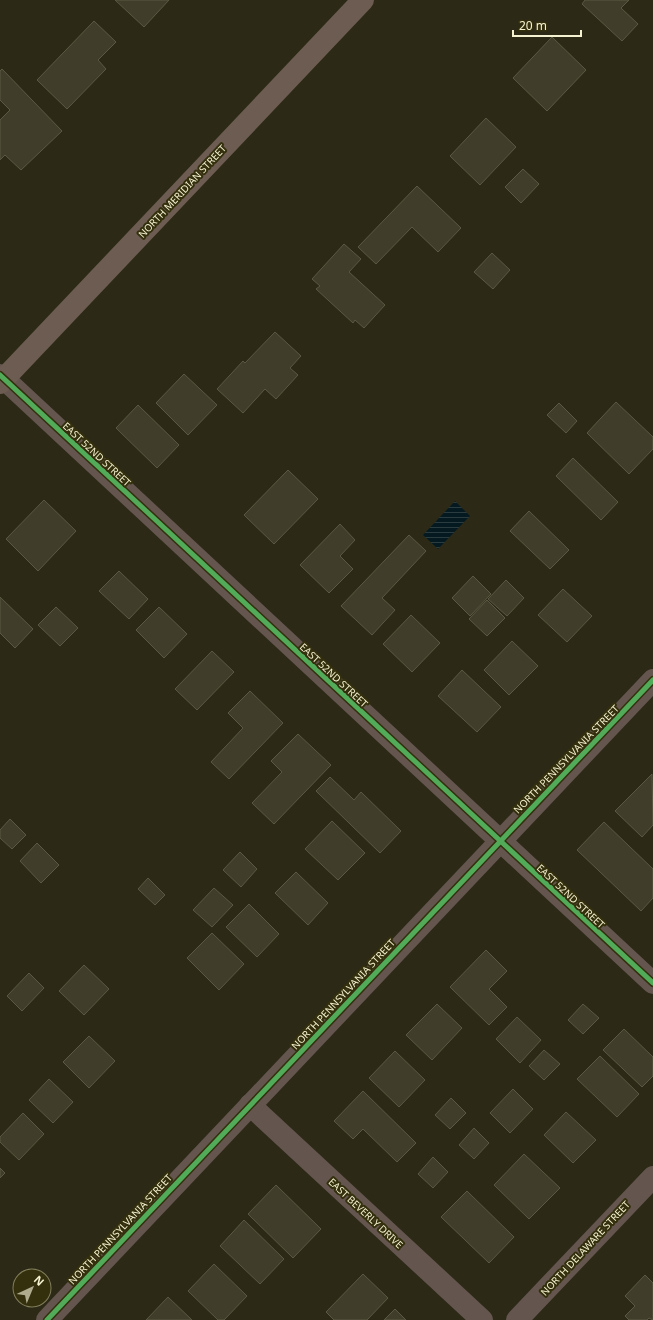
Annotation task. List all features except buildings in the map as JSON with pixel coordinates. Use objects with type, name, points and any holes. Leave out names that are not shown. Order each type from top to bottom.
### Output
[{"type":"main road","name":"NORTH MERIDIAN STREET","points":[[1,379],[363,0]]},
{"type":"street","name":"EAST 52ND STREET","points":[[1,379],[653,983]]},
{"type":"street","name":"NORTH PENNSYLVANIA STREET","points":[[47,1320],[653,680]]},
{"type":"street","name":"EAST BEVERLY DRIVE","points":[[250,1105],[482,1320]]},
{"type":"street","name":"NORTH DELAWARE STREET","points":[[517,1320],[653,1176]]},
{"type":"water","points":[[455,501],[470,516],[438,549],[423,535]]},
{"type":"cycle path","points":[[0,375],[653,983]]},
{"type":"cycle path","points":[[47,1320],[653,680]]}]
